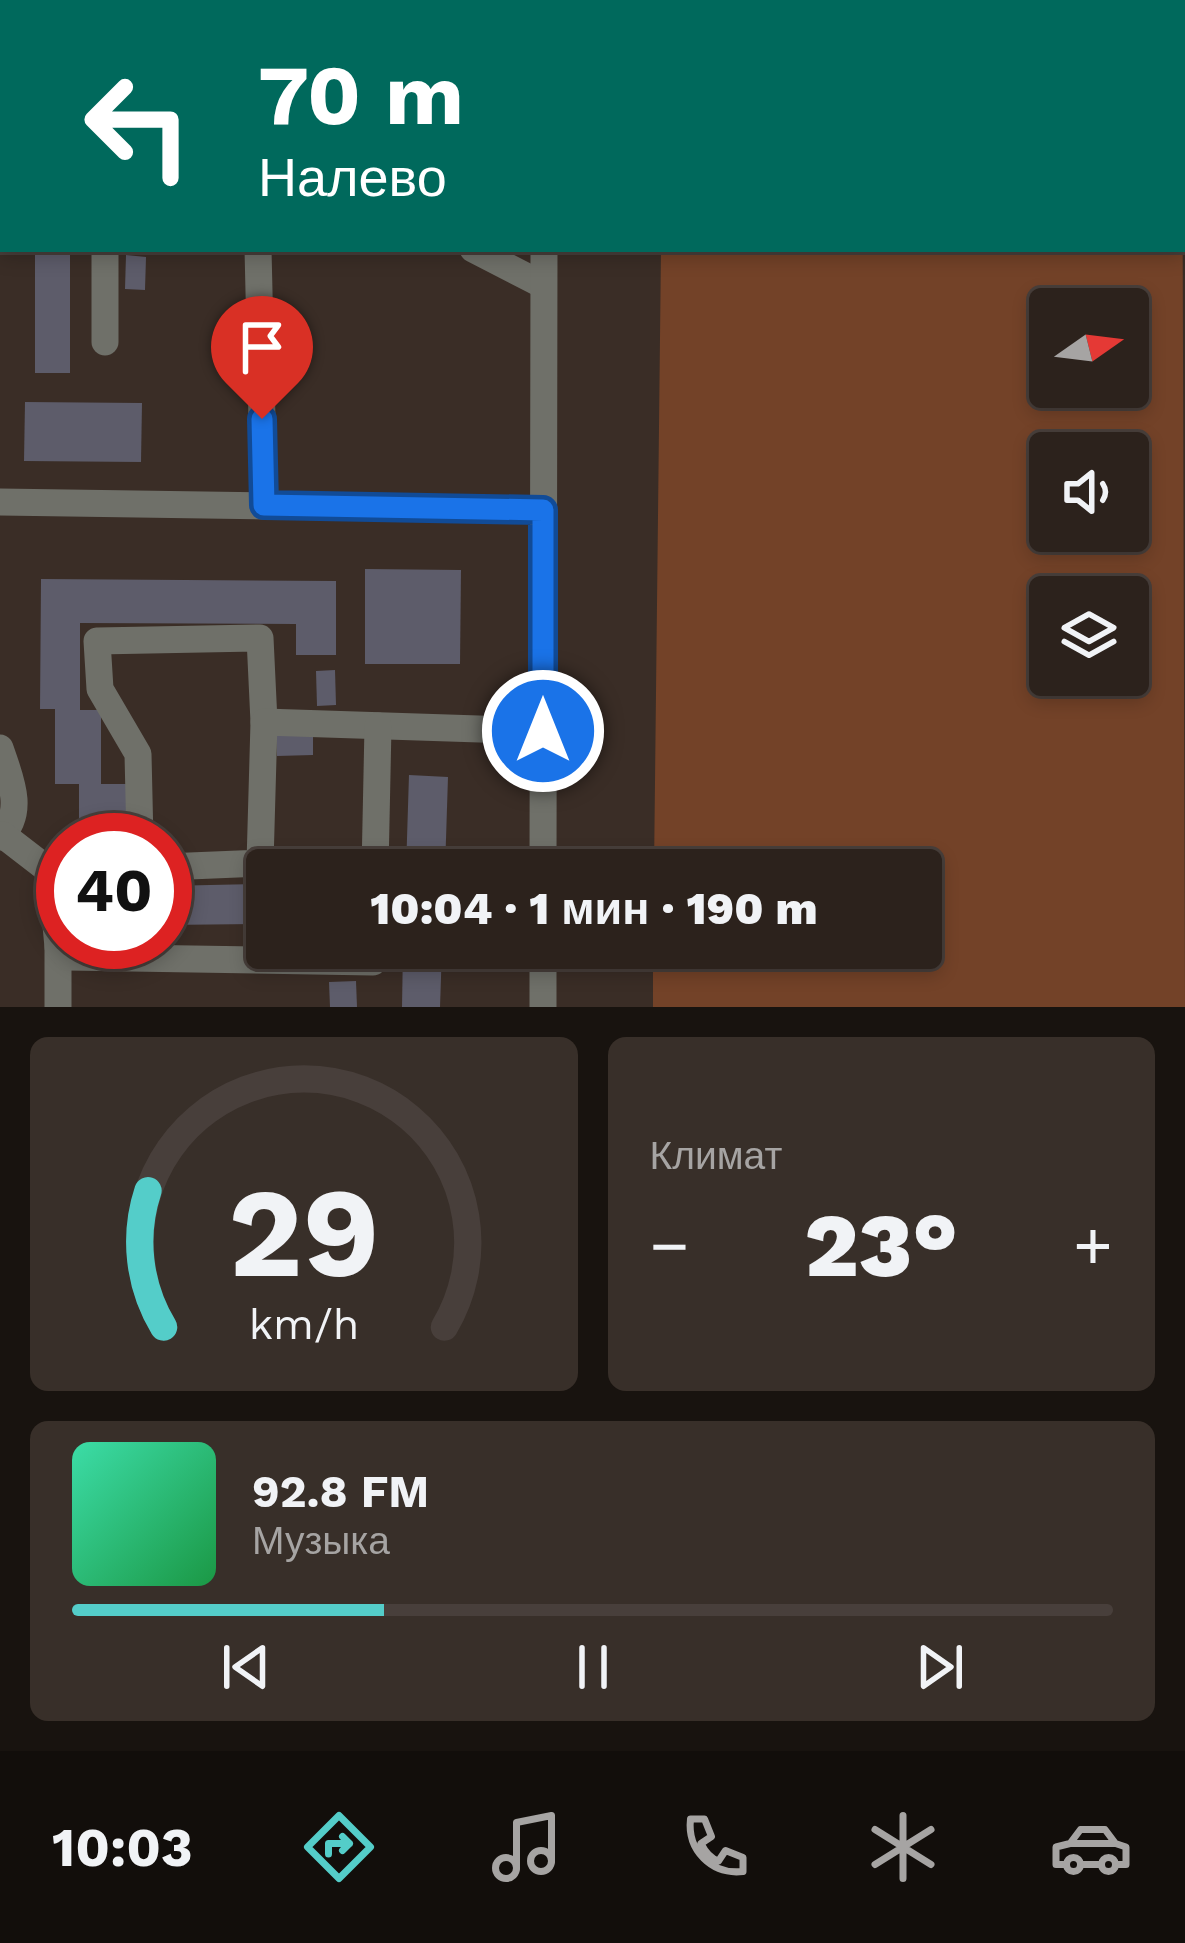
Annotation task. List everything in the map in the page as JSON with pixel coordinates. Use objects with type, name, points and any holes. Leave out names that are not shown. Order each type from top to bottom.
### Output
[{"type":"street","points":[[105,252],[105,342]]},
{"type":"street","points":[[258,252],[264,505]]},
{"type":"street","points":[[479,252],[543,285]]},
{"type":"street","points":[[543,849],[544,252]]},
{"type":"street","points":[[0,502],[543,510]]},
{"type":"street","points":[[139,813],[138,754],[100,689],[97,640],[260,638],[264,722],[260,863],[192,866]]},
{"type":"street","points":[[264,722],[543,731]]},
{"type":"street","points":[[375,849],[378,726]]},
{"type":"street","points":[[0,748],[15,812],[2,836],[36,858]]},
{"type":"street","points":[[192,959],[246,960]]},
{"type":"street","points":[[58,969],[58,1007]]},
{"type":"street","points":[[543,969],[543,1007]]},
{"type":"shaded area","points":[[661,252],[1183,252],[1185,1007],[653,1007],[653,969],[942,969],[942,849],[654,849]]},
{"type":"building","points":[[35,252],[70,252],[70,373],[35,373]]},
{"type":"building","points":[[126,255],[146,257],[145,290],[125,289]]},
{"type":"building","points":[[25,402],[142,403],[141,462],[24,461]]},
{"type":"building","points":[[365,569],[461,570],[460,664],[365,664]]},
{"type":"building","points":[[41,579],[336,581],[336,655],[296,655],[296,624],[80,623],[80,710],[101,710],[101,784],[130,784],[130,813],[79,813],[79,784],[55,784],[55,709],[40,709]]},
{"type":"building","points":[[335,670],[336,705],[317,706],[316,671]]},
{"type":"building","points":[[276,734],[313,734],[313,755],[277,756]]},
{"type":"building","points":[[409,775],[448,777],[446,849],[407,849]]},
{"type":"building","points":[[246,884],[246,924],[192,925],[192,885]]},
{"type":"building","points":[[403,969],[441,969],[440,1007],[402,1007]]},
{"type":"building","points":[[356,981],[357,1007],[330,1007],[329,982]]},
{"type":"route","points":[[262,419],[264,505],[543,510],[543,731]]}]
